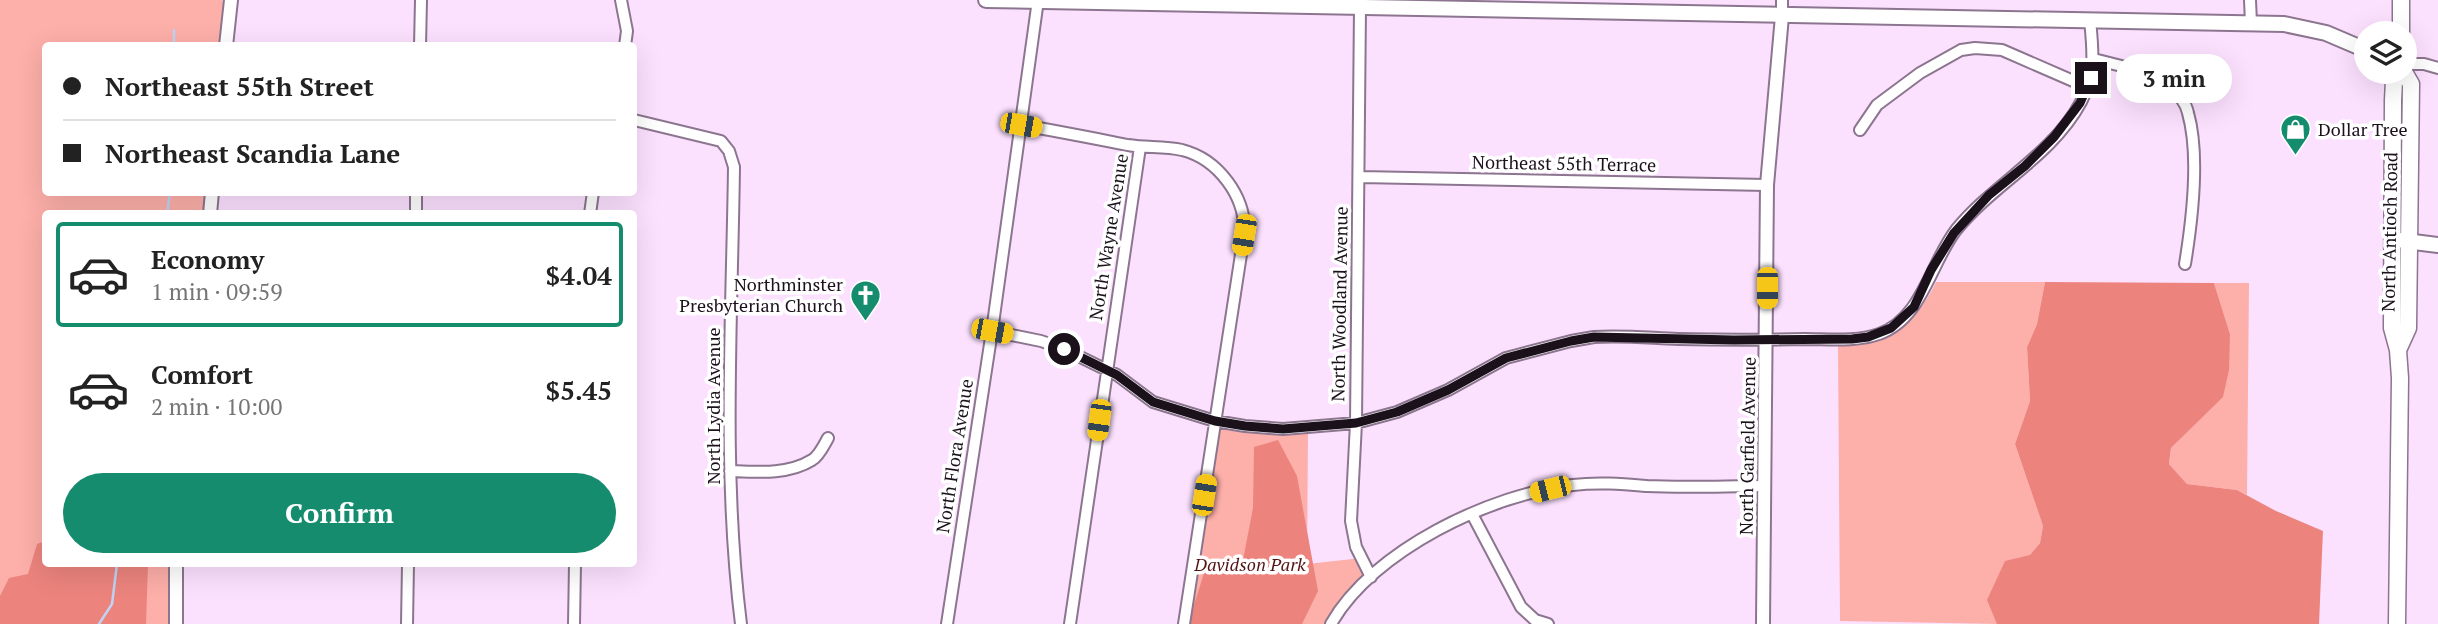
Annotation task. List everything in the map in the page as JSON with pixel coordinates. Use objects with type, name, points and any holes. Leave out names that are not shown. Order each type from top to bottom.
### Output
[{"type":"main road","points":[[986,0],[1360,8],[1640,7],[1782,16],[2284,24],[2326,33],[2354,45]]},
{"type":"main road","points":[[2401,0],[2401,21]]},
{"type":"main road","points":[[2388,84],[2393,100]]},
{"type":"main road","name":"North Antioch Road","points":[[2394,84],[2391,240],[2392,328],[2398,350],[2397,624]]},
{"type":"main road","name":"North Antioch Road","points":[[2398,350],[2408,328],[2411,84]]},
{"type":"main road","points":[[2391,240],[2438,245]]},
{"type":"street","points":[[226,42],[231,0]]},
{"type":"street","points":[[420,42],[421,0]]},
{"type":"street","points":[[621,0],[627,31],[626,42]]},
{"type":"street","points":[[1782,0],[1782,16]]},
{"type":"street","points":[[2250,0],[2251,23]]},
{"type":"street","name":"North Flora Avenue","points":[[947,624],[992,331],[1038,1]]},
{"type":"street","name":"North Woodland Avenue","points":[[1360,8],[1360,177],[1352,521],[1356,547],[1371,577]]},
{"type":"street","name":"North Garfield Avenue","points":[[1763,624],[1768,185],[1782,16]]},
{"type":"street","points":[[992,331],[1041,341],[1106,369],[1153,402],[1215,421],[1283,429],[1356,423],[1397,412],[1430,398],[1506,358],[1571,341],[1609,336],[1766,340],[1868,337],[1901,321],[1914,307],[1931,270],[1954,233],[1981,202],[2025,166],[2054,137],[2080,103],[2094,59],[2090,20]]},
{"type":"street","points":[[1860,130],[1877,105],[1920,73],[1961,50],[2002,50],[2087,86]]},
{"type":"street","points":[[2094,59],[2161,80],[2171,87],[2186,107],[2191,127],[2193,187],[2185,264]]},
{"type":"street","points":[[2417,64],[2438,68]]},
{"type":"street","name":"North Lydia Avenue","points":[[637,121],[715,139],[727,147],[734,167],[730,471],[741,624]]},
{"type":"street","points":[[1021,125],[1140,147],[1179,149],[1198,156],[1218,170],[1237,196],[1244,214],[1244,235],[1184,624]]},
{"type":"street","name":"North Wayne Avenue","points":[[1070,624],[1140,147]]},
{"type":"street","name":"Northeast 55th Terrace","points":[[1360,177],[1768,185]]},
{"type":"street","points":[[730,471],[771,472],[814,460],[828,438]]},
{"type":"street","points":[[1331,624],[1343,606],[1371,577],[1411,545],[1472,514],[1520,496],[1572,485],[1615,483],[1648,486],[1765,486]]},
{"type":"street","points":[[1472,514],[1527,620],[1548,624]]},
{"type":"street","points":[[176,567],[176,624]]},
{"type":"street","points":[[407,624],[408,567]]},
{"type":"street","points":[[574,624],[575,567]]},
{"type":"green space","points":[[0,0],[222,0],[225,6],[221,42],[42,42],[42,196],[206,196],[204,210],[42,210],[42,567],[168,567],[168,624],[0,624]]},
{"type":"green space","points":[[1936,282],[2045,282],[2037,324],[2027,347],[2030,401],[2015,444],[2043,526],[2040,543],[2030,555],[1997,624],[1840,621],[1838,344],[1876,339],[1896,331],[1916,313]]},
{"type":"green space","points":[[2045,282],[2214,283],[2230,334],[2229,370],[2223,397],[2171,448],[2169,464],[2187,484],[2237,490],[2276,511],[2323,531],[2319,624],[1997,624],[1987,600],[2005,561],[2030,555],[2040,543],[2043,526],[2015,444],[2030,401],[2027,347],[2037,324]]},
{"type":"green space","points":[[2214,283],[2249,283],[2247,495],[2237,490],[2187,484],[2169,464],[2171,448],[2223,396],[2230,334]]},
{"type":"green space","name":"Davidson Park","points":[[1215,421],[1308,428],[1307,564],[1362,558],[1371,577],[1333,624],[1183,624]]},
{"type":"green space","points":[[1278,440],[1297,476],[1318,591],[1302,624],[1188,624],[1204,573],[1242,565],[1253,508],[1254,447]]},
{"type":"green space","points":[[42,542],[42,567],[148,567],[146,624],[0,624],[0,596],[9,578],[28,574],[37,544]]},
{"type":"waterway","points":[[174,30],[174,42]]},
{"type":"waterway","points":[[168,210],[169,196]]},
{"type":"waterway","points":[[99,624],[112,604],[117,567]]},
{"type":"place","name":"Dollar Tree","points":[[2295,157]]},
{"type":"place","name":"Northminster Presbyterian Church","points":[[866,322]]},
{"type":"route","points":[[1064,349],[1117,375],[1153,402],[1215,421],[1283,429],[1356,423],[1397,412],[1448,390],[1506,358],[1594,337],[1734,340],[1868,337],[1891,328],[1906,317],[1954,233],[1989,195],[2025,166],[2054,137],[2080,103],[2091,78]]}]
